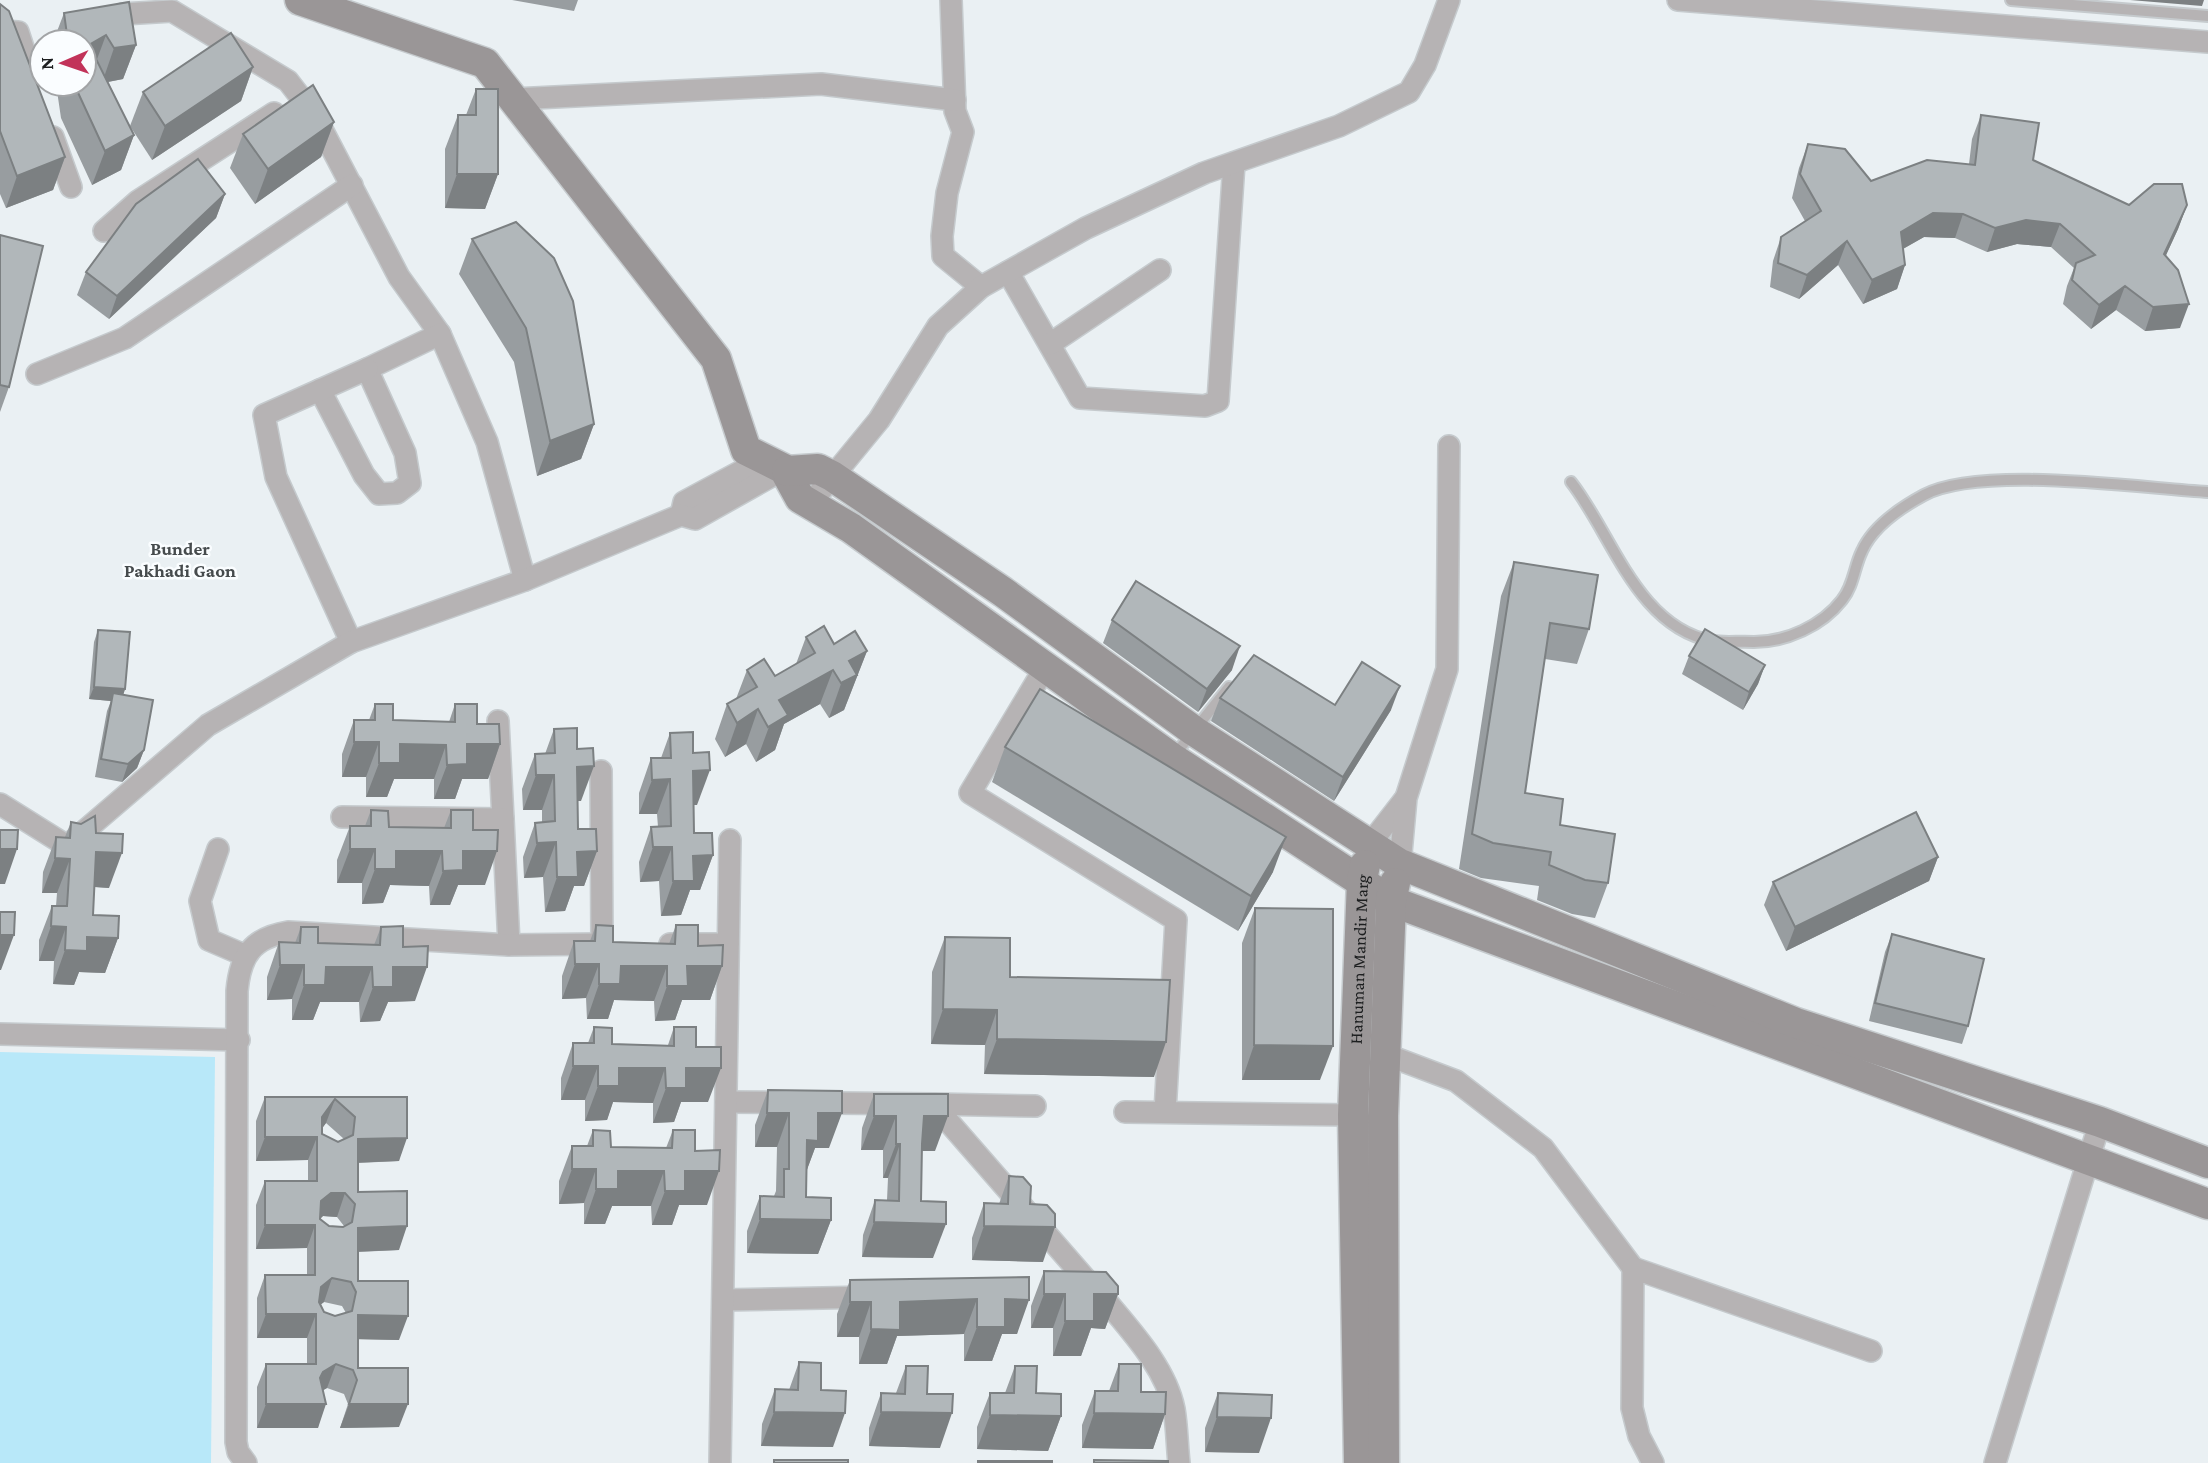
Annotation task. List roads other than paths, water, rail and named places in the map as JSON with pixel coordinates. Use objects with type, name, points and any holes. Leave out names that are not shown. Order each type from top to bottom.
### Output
[{"type":"main road","points":[[314,2],[485,63],[716,359],[746,450],[778,467],[818,469],[832,476],[991,584],[1194,731],[1400,864],[1796,1023],[2100,1122],[2208,1163]]},
{"type":"main road","points":[[778,467],[800,498],[851,527],[1172,758],[1391,901],[2208,1204]]},
{"type":"main road","name":"Hanuman Mandir Marg","points":[[1359,1463],[1353,1115],[1362,880],[1370,844]]},
{"type":"main road","name":"Hanuman Mandir Marg","points":[[1384,1463],[1383,1116],[1391,901],[1400,864]]},
{"type":"main road","points":[[1357,984],[1389,987]]},
{"type":"street","points":[[951,0],[955,111],[963,132],[947,193],[942,236],[943,256],[981,287]]},
{"type":"street","points":[[810,504],[878,420],[938,326],[981,287],[1086,228],[1204,173],[1339,127],[1409,92],[1425,65],[1448,0]]},
{"type":"street","points":[[1678,0],[2208,42]]},
{"type":"street","points":[[122,14],[172,12],[288,81],[315,116],[399,276],[440,334],[487,442],[525,580]]},
{"type":"street","points":[[0,31],[18,32],[28,63]]},
{"type":"street","points":[[514,99],[821,84],[955,100]]},
{"type":"street","points":[[104,232],[138,201],[300,96]]},
{"type":"street","points":[[48,123],[71,187]]},
{"type":"street","points":[[1008,272],[1080,398],[1205,406],[1218,401],[1234,163]]},
{"type":"street","points":[[37,374],[125,338],[352,185]]},
{"type":"street","points":[[1050,344],[1160,270]]},
{"type":"street","points":[[351,642],[276,477],[264,415],[440,334]]},
{"type":"street","points":[[320,390],[364,475],[379,494],[397,493],[410,484],[405,453],[367,369]]},
{"type":"street","points":[[1406,798],[1447,669],[1449,446]]},
{"type":"street","points":[[0,804],[66,846],[208,725],[351,642],[525,580],[681,515],[695,519],[778,467]]},
{"type":"street","points":[[1046,666],[970,793],[1177,920],[1166,1112]]},
{"type":"street","points":[[498,721],[509,945]]},
{"type":"street","points":[[601,771],[602,944]]},
{"type":"street","name":"Hanuman Mandir Marg","points":[[1370,844],[1406,798]]},
{"type":"street","name":"Hanuman Mandir Marg","points":[[1400,864],[1406,798]]},
{"type":"street","points":[[342,817],[503,819]]},
{"type":"street","points":[[720,1463],[730,840]]},
{"type":"street","points":[[218,849],[200,901],[209,940],[244,955]]},
{"type":"street","points":[[246,1463],[238,1452],[236,1442],[239,1041],[237,991],[244,955],[253,944],[288,932],[509,945],[627,944]]},
{"type":"street","points":[[652,944],[728,944]]},
{"type":"street","points":[[0,1034],[239,1041]]},
{"type":"street","points":[[1387,1055],[1456,1080],[1543,1148],[1633,1268],[1871,1351]]},
{"type":"street","points":[[726,1101],[1035,1105]]},
{"type":"street","points":[[933,1104],[1097,1291],[1144,1351],[1166,1386],[1174,1408],[1179,1463]]},
{"type":"street","points":[[1125,1112],[1353,1115]]},
{"type":"street","points":[[1994,1463],[2100,1122]]},
{"type":"street","points":[[1633,1268],[1632,1409],[1639,1436],[1653,1463]]},
{"type":"street","points":[[1070,1292],[1097,1291]]},
{"type":"street","points":[[723,1300],[889,1296]]},
{"type":"lane","points":[[2011,0],[2208,16]]},
{"type":"lane","points":[[1571,482],[1636,587],[1671,623],[1711,640],[1776,642],[1808,628],[1842,601],[1854,579],[1861,552],[1884,522],[1925,495],[1954,484],[2015,480],[2208,492]]},
{"type":"lane","points":[[1172,758],[1233,682]]},
{"type":"district","name":"Bunder Pakhadi Gaon","points":[[180,559]]}]
